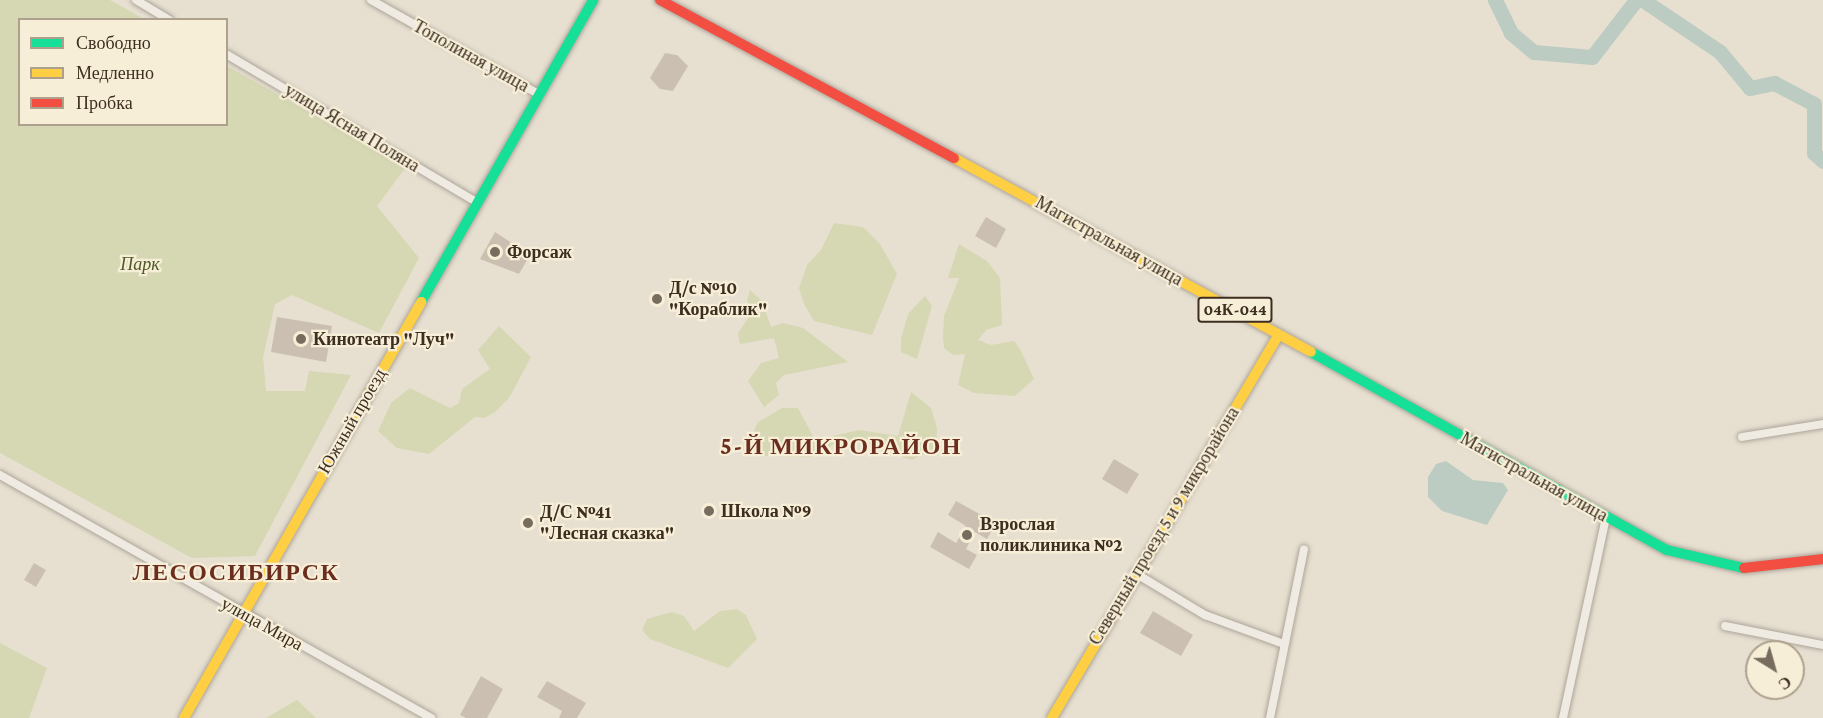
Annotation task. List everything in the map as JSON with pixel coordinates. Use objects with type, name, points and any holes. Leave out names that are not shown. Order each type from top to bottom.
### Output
[{"type":"main road","name":"Южный проезд","points":[[184,718],[593,0]]},
{"type":"main road","name":"Магистральная улица","points":[[660,0],[1667,550],[1709,564],[1763,569],[1823,560]]},
{"type":"main road","name":"Северный проезд 5 и 9 микрорайона","points":[[1052,718],[1135,573],[1278,336]]},
{"type":"street","points":[[136,0],[166,18]]},
{"type":"street","name":"Тополиная улица","points":[[371,0],[540,94]]},
{"type":"street","name":"улица Ясная Поляна","points":[[228,55],[478,203]]},
{"type":"street","points":[[1742,437],[1823,424]]},
{"type":"street","name":"улица Мира","points":[[0,475],[431,718]]},
{"type":"street","points":[[1563,718],[1606,517]]},
{"type":"street","points":[[1270,718],[1304,549]]},
{"type":"street","points":[[1135,573],[1205,615],[1284,644]]},
{"type":"street","points":[[1725,626],[1823,645]]},
{"type":"green space","name":"Парк","points":[[0,0],[110,0],[142,18],[18,18],[18,126],[228,126],[228,67],[406,167],[377,206],[419,258],[379,333],[292,295],[275,304],[263,357],[266,391],[305,391],[309,371],[351,375],[255,556],[192,558],[0,453]]},
{"type":"green space","points":[[834,223],[863,227],[880,244],[897,274],[872,335],[814,321],[804,304],[799,288],[807,265],[821,250]]},
{"type":"green space","points":[[959,244],[987,261],[1000,278],[1002,325],[986,330],[978,340],[991,345],[1014,341],[1020,349],[1034,379],[1015,396],[974,393],[958,385],[965,354],[953,355],[944,348],[944,316],[959,278],[948,278]]},
{"type":"green space","points":[[750,290],[762,301],[771,327],[783,323],[803,328],[848,362],[784,375],[776,383],[779,395],[764,407],[748,381],[761,363],[779,358],[774,338],[740,344],[738,333],[751,314],[747,301]]},
{"type":"green space","points":[[925,296],[932,306],[917,359],[901,352],[901,339],[908,314]]},
{"type":"green space","points":[[499,326],[531,357],[509,398],[495,412],[484,418],[475,417],[429,454],[397,448],[378,431],[391,403],[410,388],[450,408],[459,403],[462,389],[490,369],[478,350]]},
{"type":"green space","points":[[911,392],[931,408],[937,428],[936,448],[912,460],[844,438],[813,457],[756,456],[751,438],[758,422],[782,408],[798,408],[815,440],[859,430],[898,436]]},
{"type":"green space","points":[[737,609],[746,615],[757,639],[728,668],[650,639],[642,630],[647,619],[672,612],[684,616],[694,631],[720,611]]},
{"type":"green space","points":[[0,643],[47,668],[29,718],[0,718]]},
{"type":"green space","points":[[297,700],[316,718],[266,718]]},
{"type":"shaded area","points":[[1446,461],[1473,480],[1503,483],[1508,490],[1487,525],[1442,511],[1428,497],[1428,477],[1436,464]]},
{"type":"building","points":[[665,53],[677,55],[688,66],[673,91],[660,89],[650,78]]},
{"type":"building","points":[[986,217],[1006,229],[996,248],[975,236]]},
{"type":"building","name":"Форсаж","points":[[495,232],[530,255],[519,274],[480,259]]},
{"type":"building","name":"Кинотеатр \"Луч\"","points":[[277,317],[332,326],[326,362],[271,352]]},
{"type":"building","points":[[1114,459],[1139,474],[1127,494],[1102,479]]},
{"type":"building","name":"Взрослая поликлиника №2","points":[[956,501],[996,523],[987,539],[975,532],[966,549],[977,555],[969,569],[930,547],[938,532],[956,543],[966,526],[948,515]]},
{"type":"building","points":[[34,563],[46,570],[36,587],[24,580]]},
{"type":"building","points":[[1153,611],[1193,635],[1181,656],[1140,633]]},
{"type":"building","points":[[481,676],[503,689],[487,718],[466,718],[460,715]]},
{"type":"building","points":[[547,681],[586,703],[577,718],[559,718],[562,711],[537,697]]},
{"type":"waterway","points":[[1495,0],[1511,33],[1534,52],[1592,57],[1636,0]]},
{"type":"waterway","points":[[1643,0],[1720,52],[1750,88],[1774,83],[1814,104],[1814,153],[1823,161]]},
{"type":"traffic: fast","points":[[421,302],[593,0]]},
{"type":"traffic: fast","points":[[1311,352],[1667,550],[1744,568]]},
{"type":"traffic: slow","points":[[954,158],[1311,352]]},
{"type":"traffic: slow","points":[[184,718],[421,302]]},
{"type":"traffic: slow","points":[[1052,718],[1278,336]]},
{"type":"traffic: jam","points":[[660,0],[954,158]]},
{"type":"traffic: jam","points":[[1744,568],[1823,559]]},
{"type":"place","name":"Форсаж","points":[[495,252]]},
{"type":"place","name":"Д/с №10 \"Кораблик\"","points":[[657,299]]},
{"type":"place","name":"Кинотеатр \"Луч\"","points":[[301,339]]},
{"type":"place","name":"Школа №9","points":[[709,511]]},
{"type":"place","name":"Д/С №41 \"Лесная сказка\"","points":[[528,523]]},
{"type":"place","name":"Взрослая поликлиника №2","points":[[967,535]]},
{"type":"district","name":"5-Й МИКРОРАЙОН","points":[[841,446]]},
{"type":"district","name":"ЛЕСОСИБИРСК","points":[[236,572]]}]
